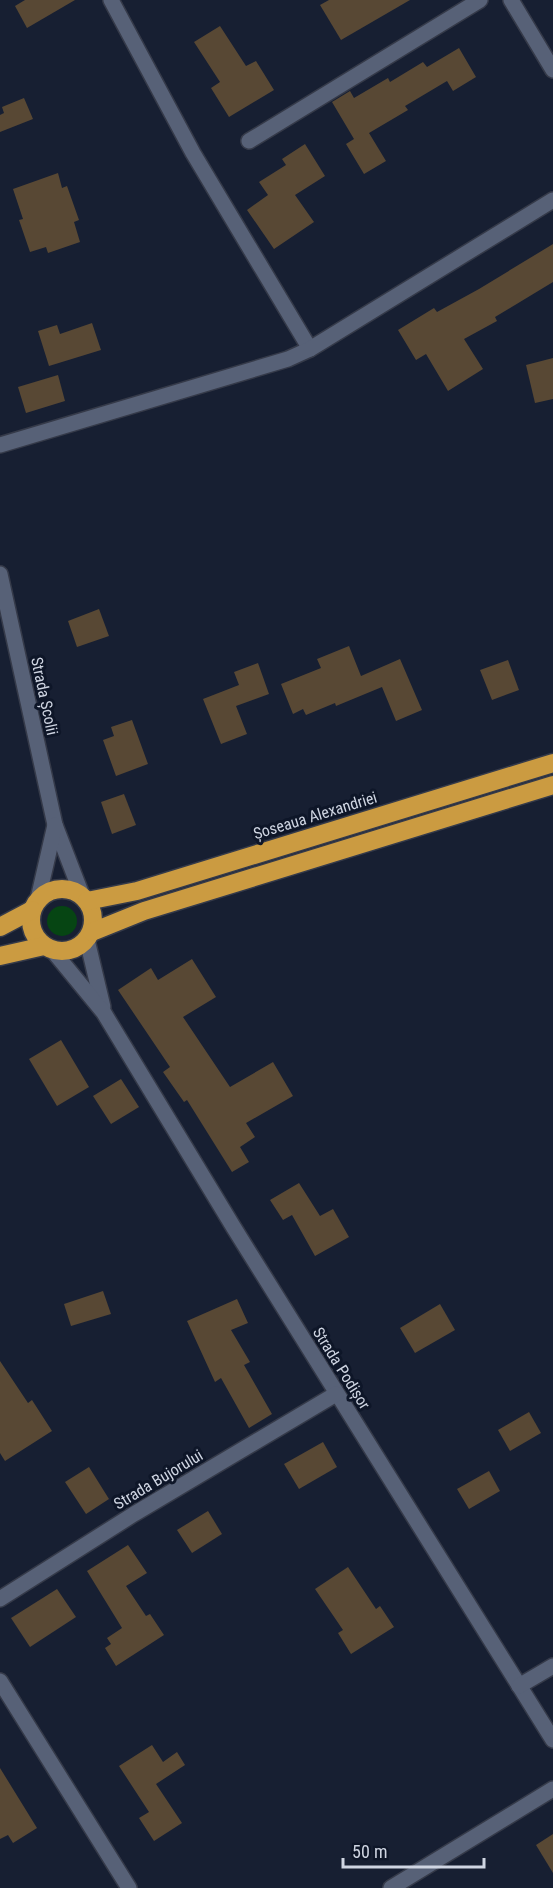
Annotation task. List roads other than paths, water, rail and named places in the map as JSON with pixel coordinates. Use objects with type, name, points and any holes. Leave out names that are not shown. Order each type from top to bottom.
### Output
[{"type":"highway","name":"Șoseaua Alexandriei","points":[[0,927],[35,905],[48,892],[59,889],[71,890],[84,898],[137,891],[553,763]]},
{"type":"highway","points":[[0,956],[49,948],[71,951],[89,936],[144,911],[553,785]]},
{"type":"highway","points":[[84,898],[93,916],[89,936]]},
{"type":"highway","points":[[35,905],[32,931],[49,948]]},
{"type":"street","points":[[111,0],[193,153],[310,349]]},
{"type":"street","points":[[249,141],[480,0]]},
{"type":"street","points":[[511,0],[553,70]]},
{"type":"street","points":[[0,445],[288,358],[310,349],[553,200]]},
{"type":"street","name":"Strada Școlii","points":[[0,574],[55,825],[84,898]]},
{"type":"street","name":"Strada Școlii","points":[[35,905],[55,825]]},
{"type":"street","name":"Strada Podișor","points":[[89,936],[104,1013]]},
{"type":"street","name":"Strada Podișor","points":[[49,948],[104,1013],[336,1394],[553,1740]]},
{"type":"street","name":"Strada Bujorului","points":[[0,1599],[134,1514],[336,1394]]},
{"type":"street","points":[[519,1686],[553,1666]]},
{"type":"street","points":[[0,1681],[129,1888]]},
{"type":"street","points":[[391,1888],[553,1789]]}]
